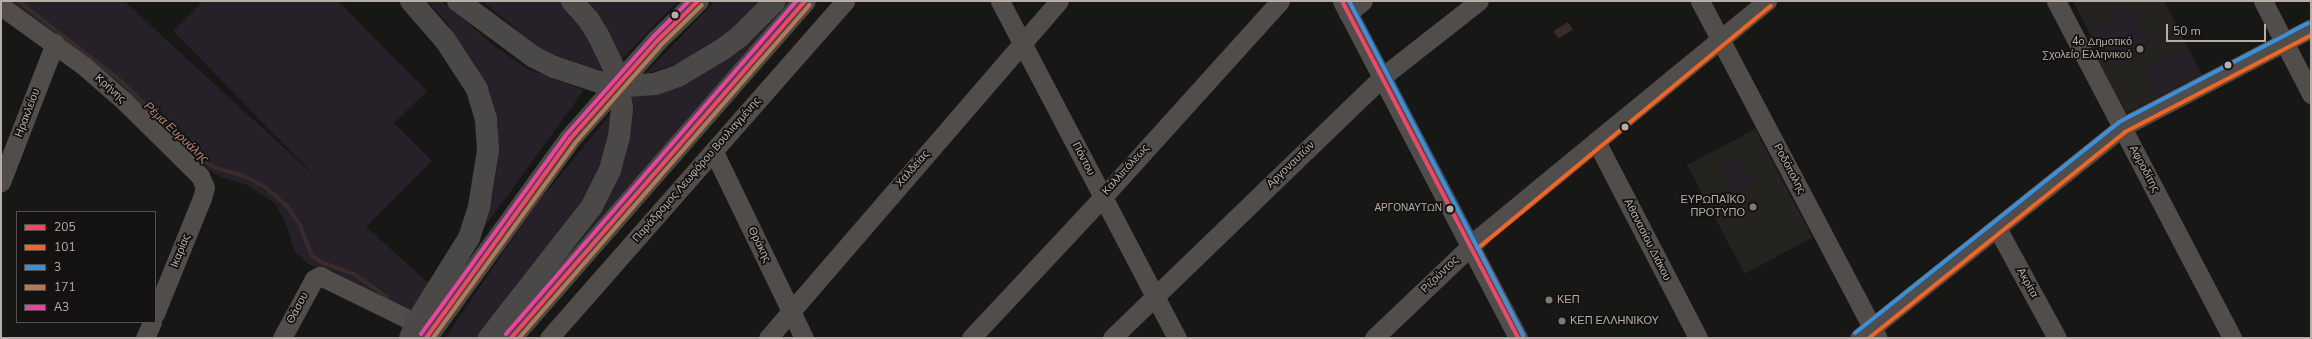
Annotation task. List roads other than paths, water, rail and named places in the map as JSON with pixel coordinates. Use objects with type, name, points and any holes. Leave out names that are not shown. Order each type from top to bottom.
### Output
[{"type":"main road","points":[[410,1],[446,40],[470,77],[482,102],[488,135],[484,186],[469,238],[417,333]]},
{"type":"main road","points":[[458,1],[534,57],[554,67],[599,82],[627,86],[655,84],[678,76],[723,49],[740,36],[775,1]]},
{"type":"main road","points":[[489,338],[589,211],[603,188],[619,137],[622,109],[616,72],[595,30],[572,1]]},
{"type":"main road","points":[[417,333],[570,139],[657,41],[698,1]]},
{"type":"main road","points":[[511,338],[805,1]]},
{"type":"street","name":"Παράδρομος Λεωφόρου Βουλιαγμένης","points":[[549,338],[714,152],[845,1]]},
{"type":"street","name":"Πόντου","points":[[1000,1],[1177,338]]},
{"type":"street","name":"Χαλδείας","points":[[768,338],[1059,1]]},
{"type":"street","name":"Καλλιπόλεως","points":[[971,338],[1103,197],[1280,1]]},
{"type":"street","name":"Αργοναυτών","points":[[1112,338],[1382,77],[1479,1]]},
{"type":"street","name":"Ροδόπολης","points":[[1700,1],[1870,334]]},
{"type":"street","name":"Ριζούντος","points":[[1374,338],[1470,246],[1768,1]]},
{"type":"street","name":"Αφροδίτης","points":[[2056,1],[2232,338]]},
{"type":"street","points":[[2263,1],[2311,94]]},
{"type":"street","points":[[1351,5],[1382,77],[1518,338]]},
{"type":"street","name":"Κρήνης","points":[[1,6],[55,43],[124,101],[200,176],[205,187]]},
{"type":"street","points":[[1870,334],[1997,228],[2122,127],[2311,28]]},
{"type":"street","name":"Ηρακλείου","points":[[1,182],[55,43]]},
{"type":"street","name":"Αθανασίου Διάκου","points":[[1596,141],[1698,338]]},
{"type":"street","name":"Θράκης","points":[[714,152],[804,338]]},
{"type":"street","name":"Ικαρίας","points":[[156,311],[205,187]]},
{"type":"street","name":"Ακρίτα","points":[[1997,228],[2057,338]]},
{"type":"street","name":"Θάσου","points":[[282,338],[314,279],[320,276],[326,278],[417,333]]},
{"type":"street","points":[[145,338],[152,323]]},
{"type":"waterway","name":"Ρέμα Ευρυάλης","points":[[18,1],[120,80],[201,159],[216,168],[241,175],[264,186],[286,205],[300,225],[312,256],[321,262],[354,274],[387,297]]},
{"type":"place","name":"4ο Δημοτικό Σχολείο Ελληνικού","points":[[2140,49]]},
{"type":"place","name":"ΕΥΡΩΠΑΪΚΟ ΠΡΟΤΥΠΟ","points":[[1753,207]]},
{"type":"place","name":"ΑΡΓΟΝΑΥΤΩΝ","points":[[1450,209]]},
{"type":"place","name":"ΚΕΠ","points":[[1549,300]]},
{"type":"place","name":"ΚΕΠ ΕΛΛΗΝΙΚΟΥ","points":[[1562,321]]}]
